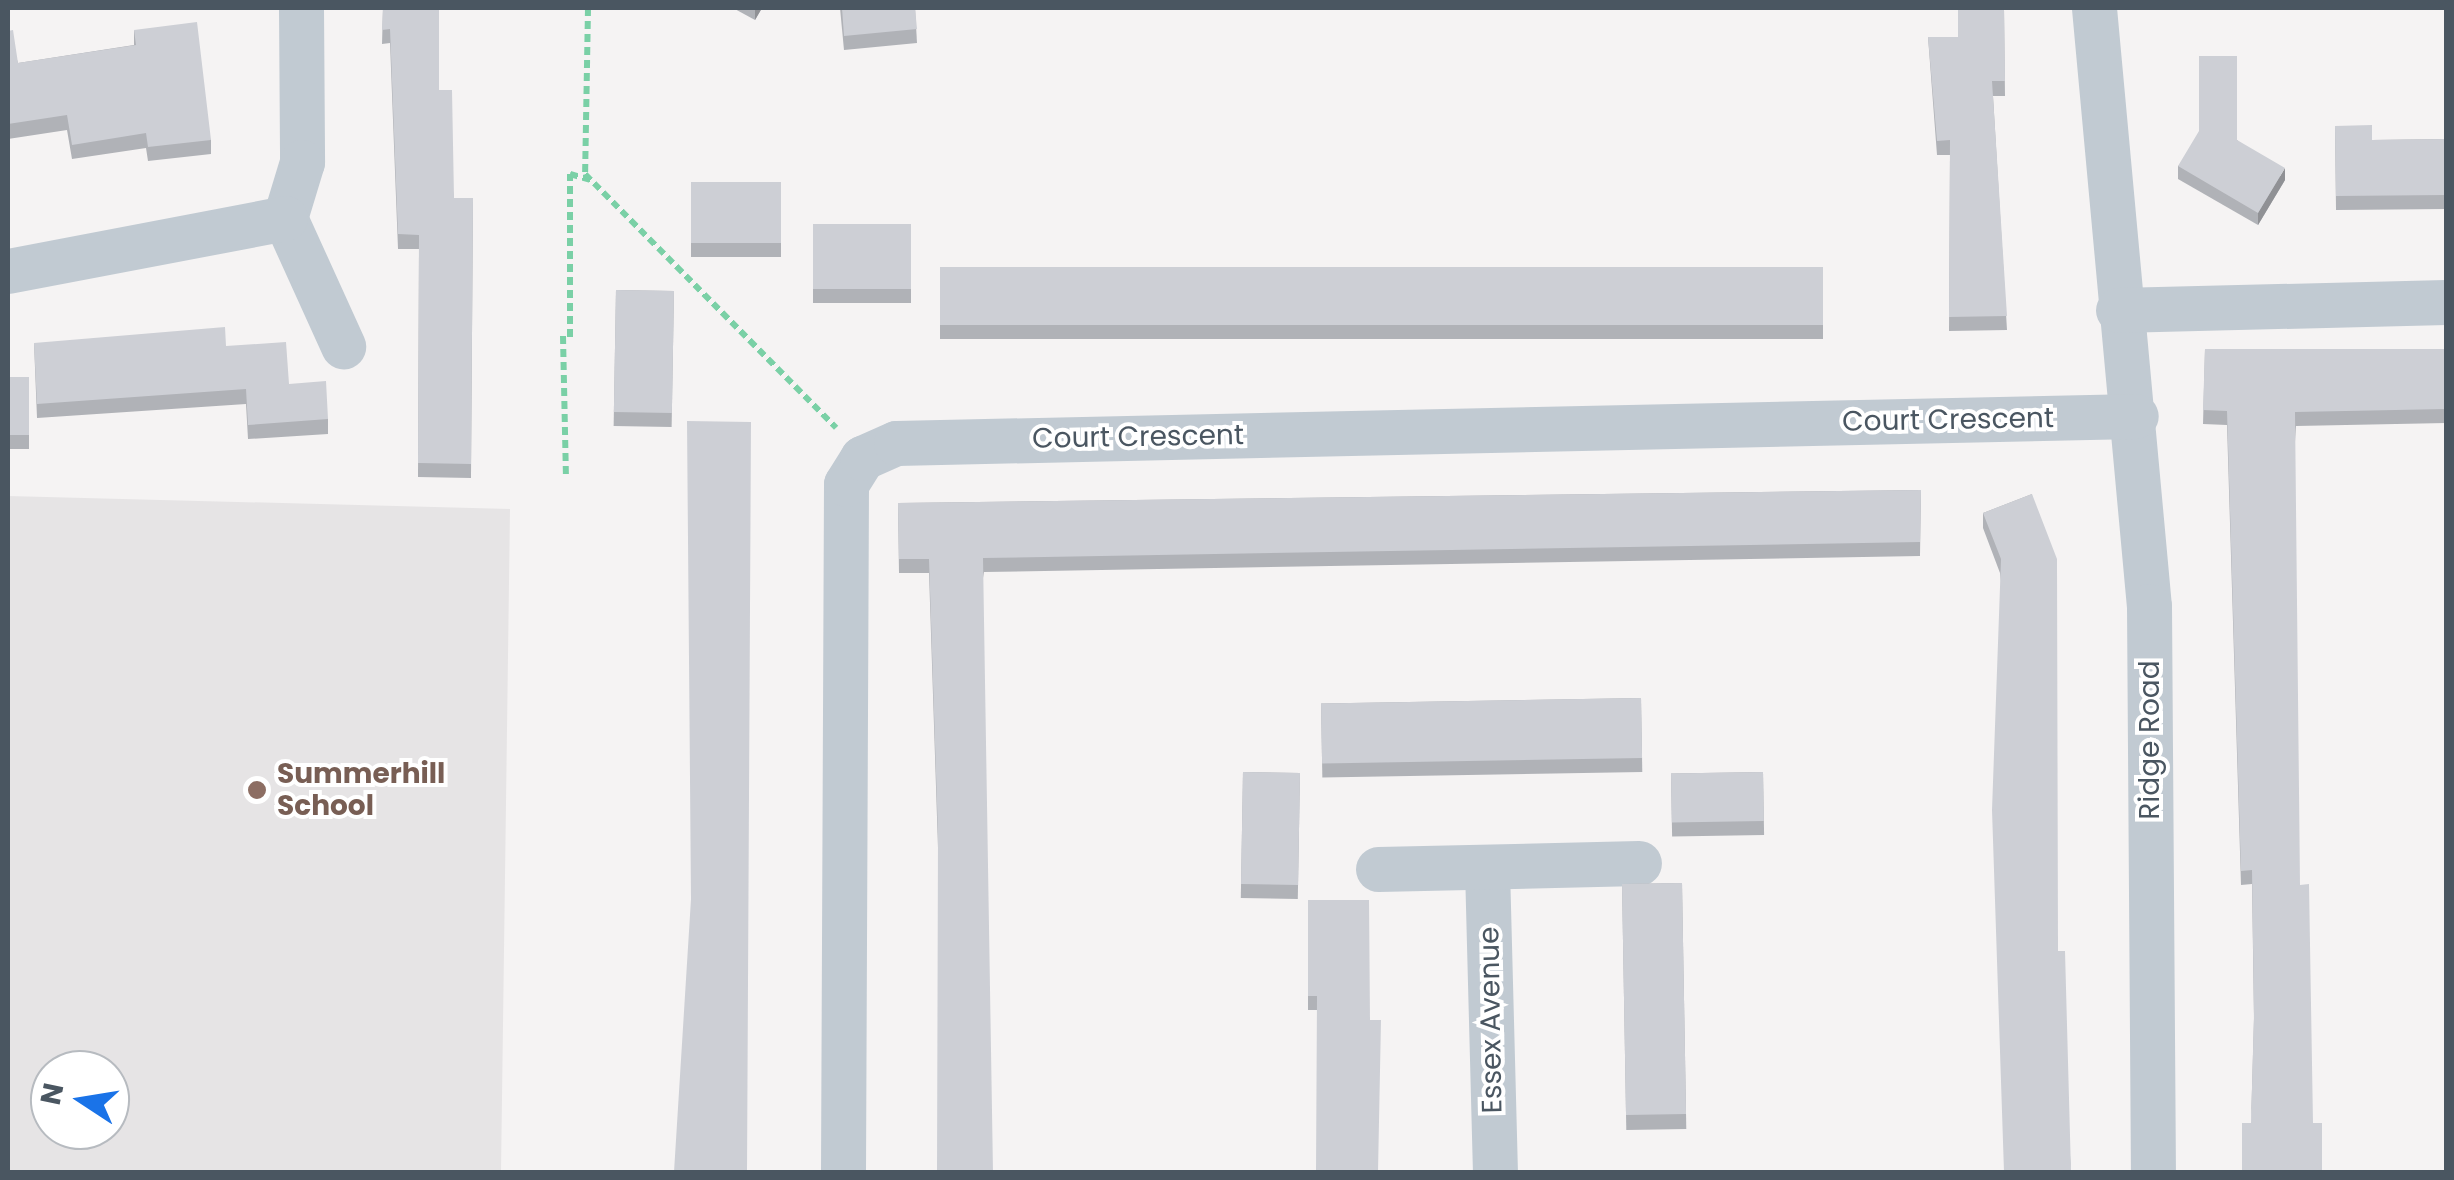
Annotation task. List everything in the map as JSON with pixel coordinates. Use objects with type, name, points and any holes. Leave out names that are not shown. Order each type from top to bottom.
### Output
[{"type":"street","points":[[300,8],[302,162],[285,218],[343,346]]},
{"type":"street","name":"Ridge Road","points":[[2094,8],[2118,310],[2136,416],[2149,606],[2154,1172]]},
{"type":"street","points":[[8,271],[285,218]]},
{"type":"street","points":[[2118,310],[2446,302]]},
{"type":"street","name":"Court Crescent","points":[[862,458],[896,443],[2136,416]]},
{"type":"street","points":[[844,1172],[846,484],[862,458]]},
{"type":"street","points":[[1378,868],[1639,863]]},
{"type":"street","name":"Essex Avenue","points":[[1487,868],[1495,1172]]},
{"type":"path","points":[[588,8],[585,174],[788,370],[862,458]]},
{"type":"path","points":[[566,477],[570,174],[592,181]]},
{"type":"shaded area","name":"Summerhill School","points":[[8,496],[510,509],[501,1172],[8,1172]]},
{"type":"building","points":[[383,8],[439,8],[439,90],[452,90],[454,198],[473,198],[471,464],[418,463],[419,235],[398,234],[390,29],[382,30]]},
{"type":"building","points":[[842,8],[915,8],[917,29],[844,36]]},
{"type":"building","points":[[1958,8],[2004,8],[2005,81],[1992,81],[2007,316],[1949,317],[1950,140],[1937,141],[1928,37],[1958,37]]},
{"type":"building","points":[[197,22],[211,140],[148,147],[146,133],[72,145],[67,115],[8,124],[8,31],[13,30],[18,63],[136,45],[134,30]]},
{"type":"building","points":[[2199,56],[2237,56],[2237,140],[2285,168],[2258,213],[2178,166],[2199,131]]},
{"type":"building","points":[[2372,125],[2372,140],[2446,139],[2446,195],[2336,196],[2335,126]]},
{"type":"building","points":[[691,182],[781,182],[781,243],[691,243]]},
{"type":"building","points":[[813,224],[911,224],[911,289],[813,289]]},
{"type":"building","points":[[940,267],[1823,267],[1823,325],[940,325]]},
{"type":"building","points":[[616,290],[674,291],[672,413],[614,412]]},
{"type":"building","points":[[225,327],[226,346],[286,342],[289,384],[326,381],[328,419],[248,425],[246,389],[37,404],[34,343]]},
{"type":"building","points":[[2205,349],[2446,349],[2446,409],[2295,412],[2300,885],[2309,884],[2313,1123],[2322,1123],[2322,1172],[2242,1172],[2242,1123],[2251,1123],[2252,870],[2241,871],[2227,411],[2203,410]]},
{"type":"building","points":[[8,377],[29,377],[29,435],[8,435]]},
{"type":"building","points":[[687,421],[751,422],[747,1172],[674,1172],[691,899]]},
{"type":"building","points":[[1921,490],[1920,542],[983,558],[993,1172],[937,1172],[938,834],[929,559],[899,559],[898,503]]},
{"type":"building","points":[[2032,494],[2057,559],[2058,951],[2065,951],[2071,1172],[2004,1172],[1992,810],[2001,559],[1983,513]]},
{"type":"building","points":[[1641,698],[1642,758],[1322,764],[1321,704]]},
{"type":"building","points":[[1243,772],[1300,773],[1298,885],[1241,884]]},
{"type":"building","points":[[1763,772],[1764,821],[1672,823],[1671,774]]},
{"type":"building","points":[[1682,883],[1686,1114],[1626,1115],[1622,884]]},
{"type":"building","points":[[1308,900],[1369,900],[1370,1020],[1381,1020],[1378,1172],[1316,1172],[1317,996],[1308,996]]},
{"type":"place","name":"Summerhill School","points":[[257,790]]}]
